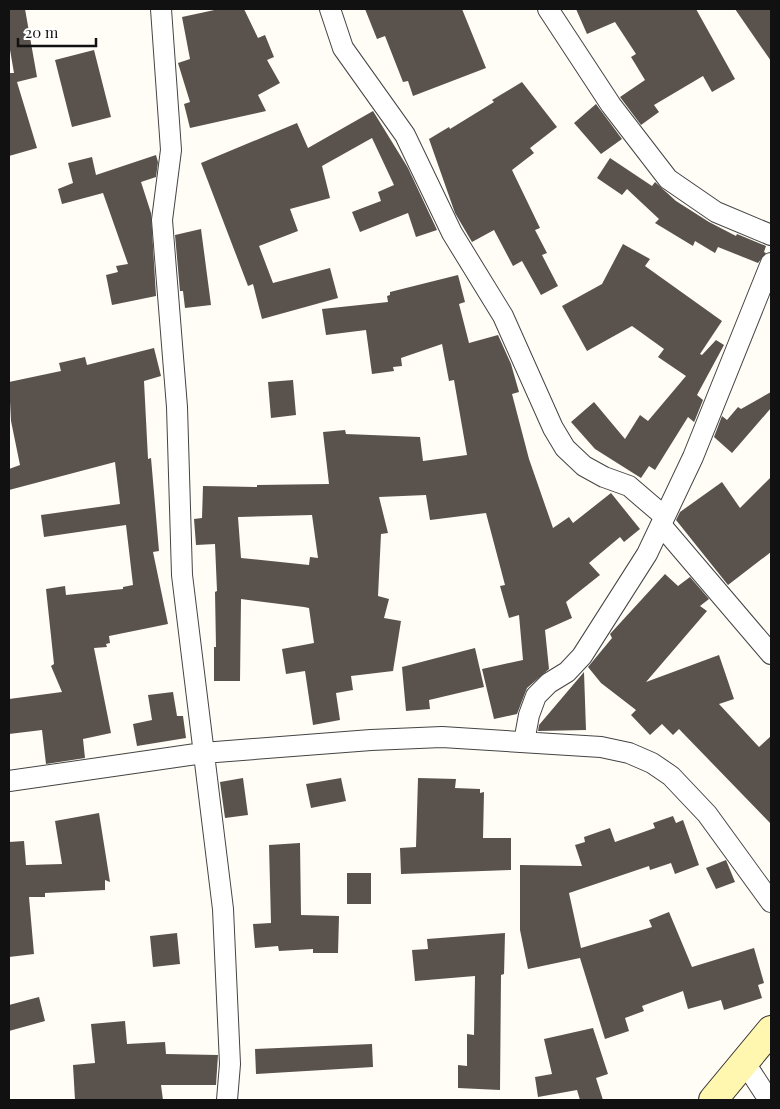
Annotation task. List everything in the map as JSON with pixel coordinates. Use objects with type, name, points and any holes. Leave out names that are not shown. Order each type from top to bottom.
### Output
[{"type":"street","points":[[161,9],[171,150],[162,220],[177,407],[182,575],[223,909],[230,1064],[227,1100]]},
{"type":"street","points":[[330,9],[343,48],[405,135],[452,233],[503,316],[553,428],[566,448],[584,466],[604,477],[629,486],[663,521],[771,654]]},
{"type":"street","points":[[548,9],[611,105],[668,179],[716,212],[771,235]]},
{"type":"street","points":[[524,742],[529,715],[536,696],[549,683],[567,672],[582,656],[647,554],[693,457],[771,263]]},
{"type":"street","points":[[9,781],[203,753],[307,743],[442,737],[601,747],[629,753],[652,763],[671,776],[707,814],[771,902]]},
{"type":"street","points":[[713,1100],[745,1064],[771,1030]]},
{"type":"street","points":[[745,1064],[769,1100]]},
{"type":"building","points":[[9,9],[25,9],[37,77],[17,82],[37,148],[9,156],[9,73],[14,73],[9,44]]},
{"type":"building","points":[[219,9],[244,9],[258,38],[265,35],[274,57],[267,60],[280,83],[258,95],[266,111],[190,128],[184,104],[190,102],[178,63],[190,59],[182,17]]},
{"type":"building","points":[[365,9],[462,9],[486,68],[413,96],[408,81],[403,82],[385,36],[377,39]]},
{"type":"building","points":[[576,9],[696,9],[735,79],[712,92],[703,76],[654,105],[659,112],[641,125],[620,97],[645,80],[631,57],[636,54],[615,22],[587,34]]},
{"type":"building","points":[[735,9],[771,9],[771,61]]},
{"type":"building","points":[[94,50],[111,117],[72,127],[55,60]]},
{"type":"building","points":[[522,82],[557,127],[530,148],[534,153],[512,170],[540,228],[535,230],[547,253],[542,255],[558,286],[541,295],[522,261],[513,266],[494,230],[472,242],[455,213],[429,139],[449,127],[450,129]]},
{"type":"building","points":[[596,104],[622,139],[601,154],[574,123]]},
{"type":"building","points":[[373,111],[408,168],[437,230],[416,237],[408,213],[360,232],[352,212],[381,201],[378,192],[394,185],[372,138],[322,166],[330,198],[290,209],[298,231],[259,246],[273,283],[330,268],[338,298],[262,319],[253,284],[248,286],[201,163],[297,123],[308,148]]},
{"type":"building","points":[[156,155],[158,162],[156,177],[141,182],[151,213],[156,296],[112,305],[106,275],[118,272],[116,266],[128,264],[103,193],[62,204],[58,189],[73,183],[68,163],[92,157],[96,175]]},
{"type":"building","points":[[610,158],[652,186],[655,182],[676,201],[709,222],[736,236],[737,234],[766,246],[764,252],[766,253],[758,263],[718,247],[715,253],[695,241],[693,246],[655,223],[659,219],[627,189],[622,195],[597,178]]},
{"type":"building","points":[[201,229],[211,305],[185,308],[183,291],[180,291],[175,235]]},
{"type":"building","points":[[623,244],[650,259],[645,266],[722,321],[700,354],[702,355],[716,340],[724,345],[697,395],[703,400],[694,422],[688,417],[655,470],[649,466],[641,478],[595,449],[571,422],[594,402],[625,439],[640,415],[648,421],[686,376],[658,357],[664,349],[632,326],[587,351],[562,306],[602,284]]},
{"type":"building","points":[[458,275],[465,302],[459,304],[469,343],[498,335],[511,364],[519,392],[512,394],[529,459],[553,528],[569,517],[573,523],[611,493],[640,529],[624,542],[620,537],[589,563],[600,575],[566,602],[572,618],[545,630],[549,669],[527,688],[517,714],[494,719],[482,669],[523,660],[519,615],[509,618],[500,586],[505,585],[486,513],[430,520],[426,495],[379,497],[388,533],[381,534],[378,596],[389,599],[384,618],[401,621],[393,671],[351,676],[353,690],[336,693],[340,720],[313,725],[305,671],[286,674],[282,649],[314,643],[309,608],[241,599],[240,681],[214,681],[214,647],[216,647],[215,592],[217,591],[215,544],[196,545],[194,519],[202,518],[203,486],[257,487],[257,485],[329,484],[323,432],[345,430],[346,434],[420,437],[423,461],[467,455],[454,380],[449,381],[442,344],[401,358],[402,366],[393,367],[394,371],[372,374],[366,330],[326,335],[322,309],[388,302],[387,296],[390,295],[390,292]],"holes":[[[312,515],[318,558],[310,557],[309,565],[241,558],[238,517]]]},
{"type":"building","points":[[154,348],[161,376],[144,381],[148,459],[151,458],[159,551],[153,552],[168,624],[109,636],[110,643],[106,644],[107,647],[94,648],[111,733],[83,739],[85,758],[46,764],[42,730],[9,734],[9,699],[62,692],[51,666],[54,664],[46,589],[65,586],[66,595],[123,589],[123,587],[133,585],[126,525],[44,537],[41,515],[120,504],[115,462],[9,490],[9,469],[20,465],[11,421],[9,382],[61,371],[59,363],[85,357],[87,365]]},
{"type":"building","points":[[293,380],[296,415],[271,418],[268,382]]},
{"type":"building","points":[[771,392],[771,408],[732,453],[714,437],[722,416],[727,420],[738,407],[741,409]]},
{"type":"building","points":[[771,477],[771,552],[728,585],[676,520],[680,512],[722,482],[740,508]]},
{"type":"building","points":[[665,574],[678,586],[690,577],[709,599],[700,606],[707,611],[646,682],[719,655],[734,699],[719,704],[759,747],[771,736],[771,824],[679,729],[673,735],[662,724],[650,735],[631,715],[636,710],[601,683],[588,667],[612,638],[610,634]]},
{"type":"building","points":[[475,648],[484,687],[429,700],[430,709],[406,711],[402,667]]},
{"type":"building","points":[[584,672],[586,730],[538,731],[539,725]]},
{"type":"building","points":[[173,692],[177,716],[183,716],[186,738],[137,746],[133,724],[152,720],[148,695]]},
{"type":"building","points":[[243,778],[248,815],[225,818],[220,782]]},
{"type":"building","points":[[341,778],[346,801],[311,808],[306,784]]},
{"type":"building","points":[[418,778],[456,779],[455,788],[480,789],[480,793],[484,792],[483,838],[511,838],[511,870],[401,874],[400,848],[416,847]]},
{"type":"building","points":[[99,813],[110,882],[105,880],[105,890],[45,893],[45,897],[29,897],[34,954],[9,957],[9,842],[24,841],[26,865],[62,864],[55,821]]},
{"type":"building","points":[[673,816],[676,823],[683,820],[699,865],[675,874],[671,863],[650,870],[649,866],[569,893],[581,948],[652,927],[649,920],[669,912],[692,967],[754,948],[764,983],[758,985],[762,998],[724,1010],[721,1000],[688,1009],[683,991],[642,1006],[644,1011],[625,1018],[629,1031],[605,1039],[580,958],[528,969],[520,930],[520,865],[582,866],[575,845],[585,842],[584,837],[610,828],[615,842],[655,828],[653,823]]},
{"type":"building","points":[[300,843],[301,915],[339,916],[338,953],[313,953],[313,949],[279,951],[278,946],[255,948],[253,924],[271,923],[269,845]]},
{"type":"building","points":[[726,860],[735,882],[716,889],[706,868]]},
{"type":"building","points":[[347,873],[371,873],[371,904],[347,904]]},
{"type":"building","points":[[177,933],[180,964],[153,967],[150,936]]},
{"type":"building","points":[[505,933],[504,974],[501,975],[500,1090],[458,1088],[458,1065],[467,1066],[467,1034],[474,1035],[475,976],[415,981],[412,950],[428,949],[427,939]]},
{"type":"building","points":[[39,997],[45,1021],[9,1031],[9,1005]]},
{"type":"building","points":[[125,1021],[127,1044],[165,1042],[166,1054],[218,1055],[216,1085],[161,1085],[163,1100],[75,1100],[73,1065],[95,1063],[91,1024]]},
{"type":"building","points":[[593,1028],[608,1074],[596,1078],[603,1100],[580,1100],[577,1090],[538,1097],[535,1077],[552,1074],[544,1039]]},
{"type":"building","points":[[372,1044],[373,1067],[256,1074],[255,1049]]}]
